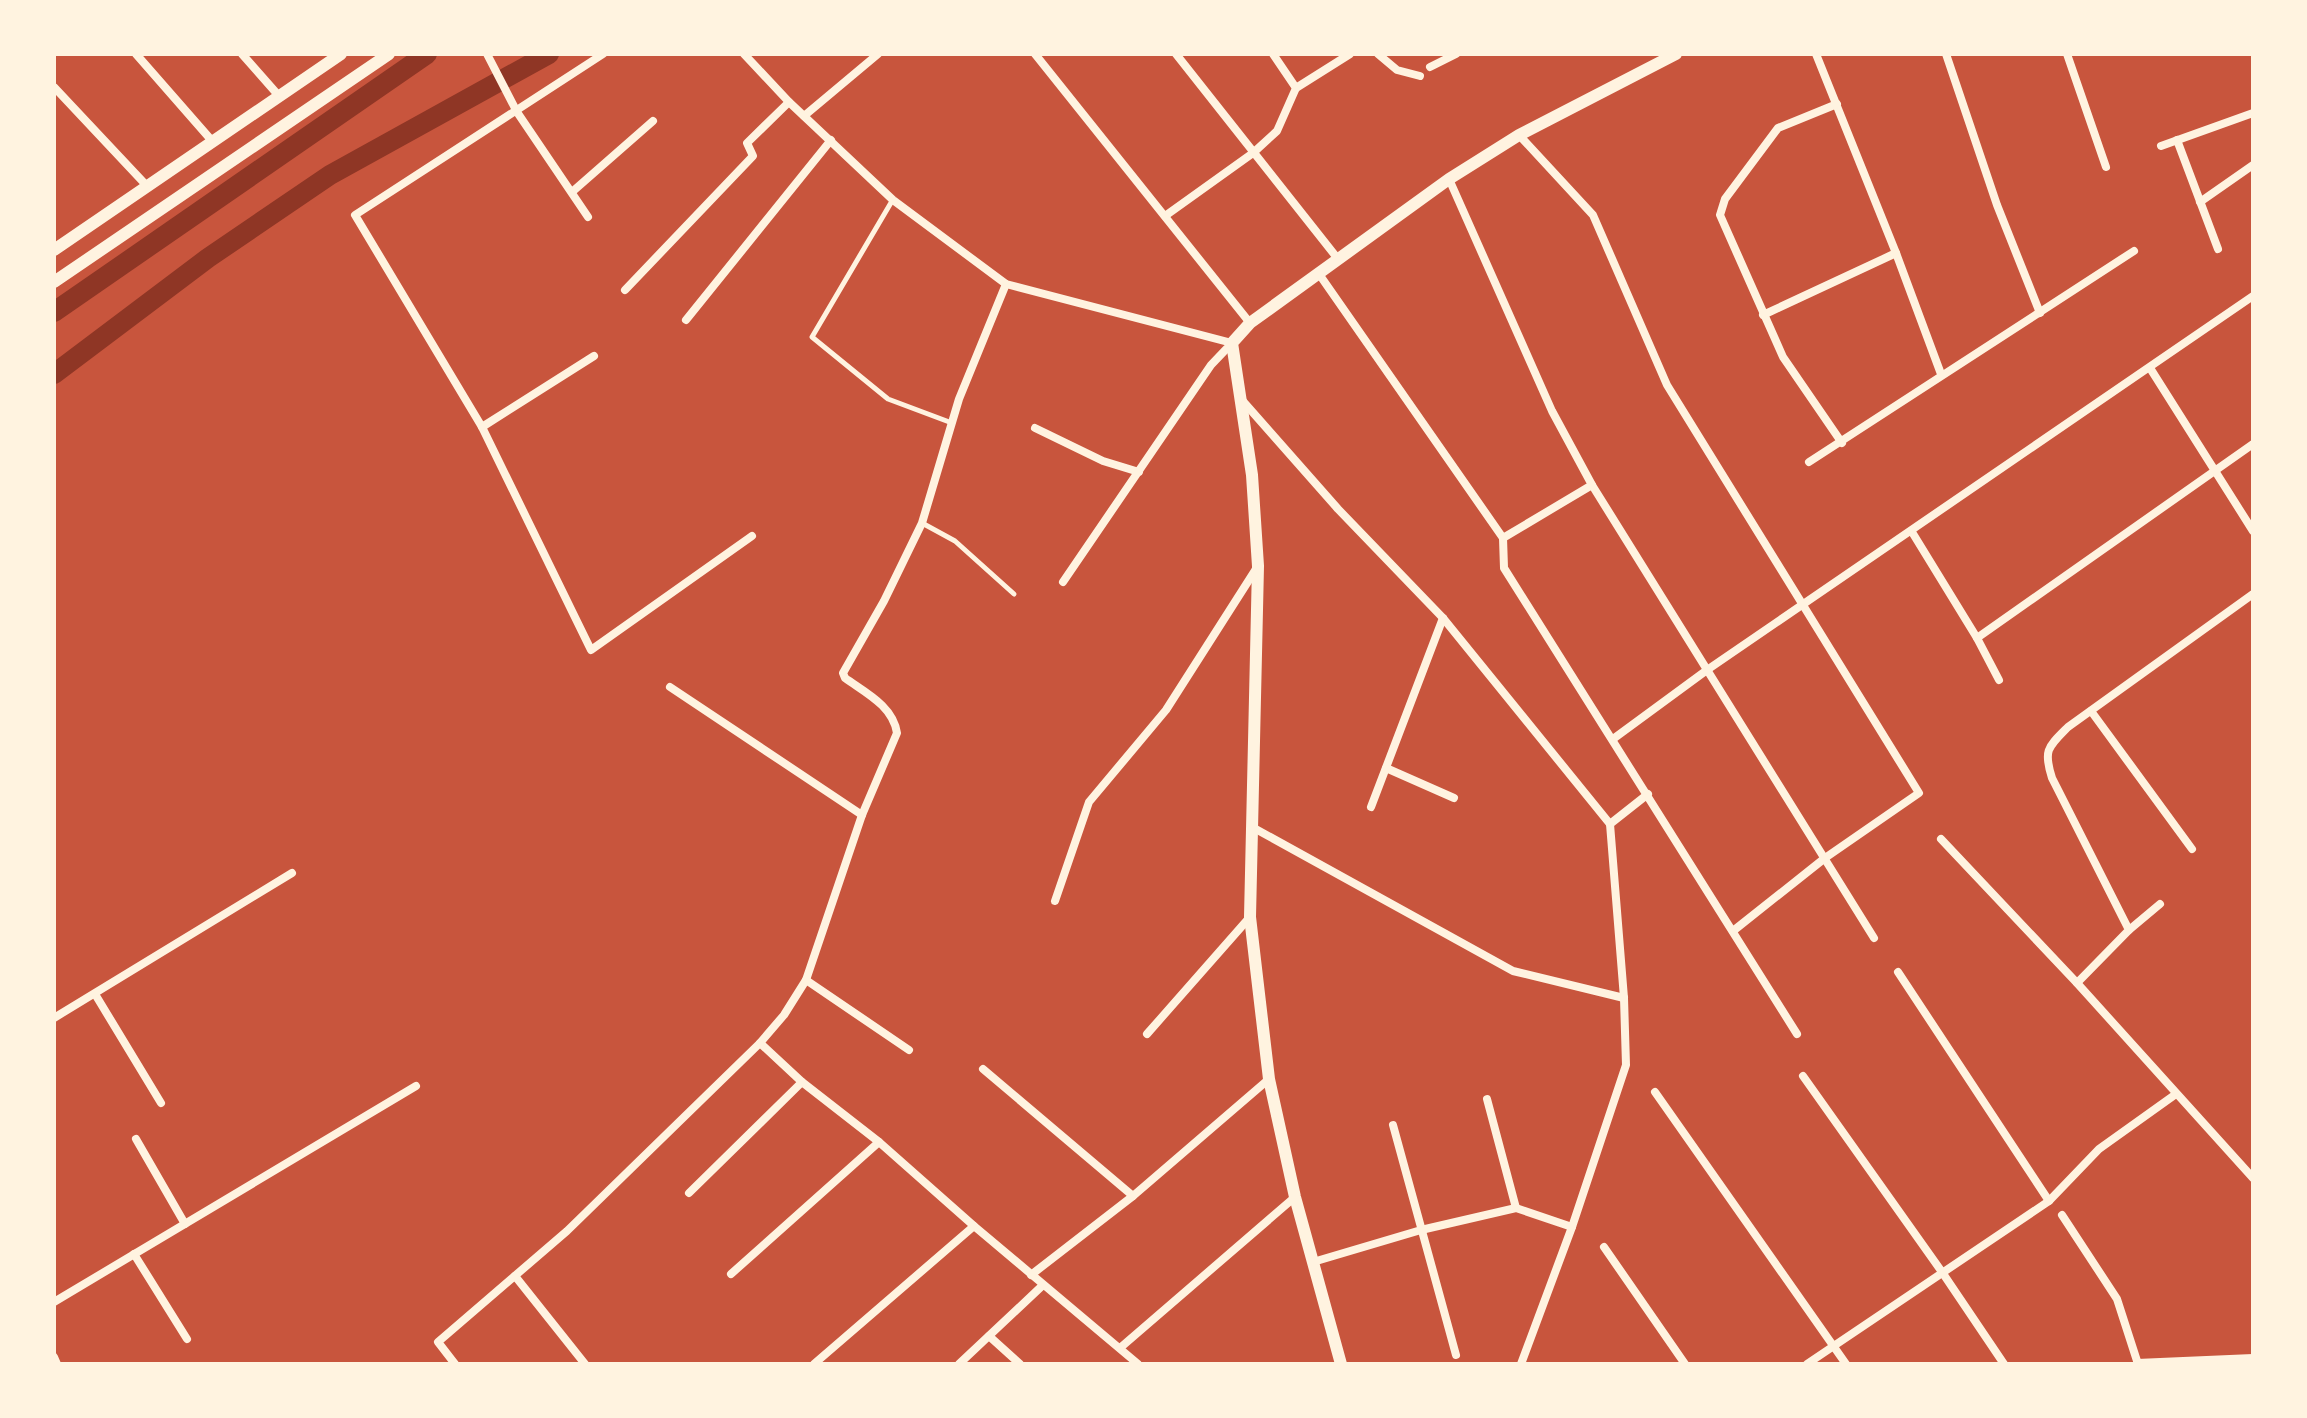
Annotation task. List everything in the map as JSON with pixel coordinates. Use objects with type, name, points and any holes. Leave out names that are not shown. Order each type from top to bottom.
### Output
[{"type":"street","points":[[136,54],[213,142]]},
{"type":"street","points":[[242,54],[279,96]]},
{"type":"street","points":[[54,250],[341,54]]},
{"type":"street","points":[[54,282],[389,54]]},
{"type":"street","points":[[603,54],[355,215],[482,427],[591,650],[752,536]]},
{"type":"street","points":[[744,54],[789,102],[893,200],[1006,284],[1232,343]]},
{"type":"street","points":[[804,116],[878,54]]},
{"type":"street","points":[[1035,54],[1250,323]]},
{"type":"street","points":[[1176,54],[1338,259]]},
{"type":"street","points":[[1273,54],[1296,88]]},
{"type":"street","points":[[1165,216],[1253,153],[1277,131],[1296,88],[1350,54]]},
{"type":"street","points":[[1378,54],[1397,70],[1420,76]]},
{"type":"street","points":[[1430,67],[1456,54]]},
{"type":"street","points":[[1063,582],[1211,365],[1250,323],[1449,179],[1519,135],[1676,54]]},
{"type":"street","points":[[1816,54],[1941,374]]},
{"type":"street","points":[[1946,54],[1997,205],[2040,313]]},
{"type":"street","points":[[2067,54],[2106,167]]},
{"type":"street","points":[[488,56],[517,112],[588,217]]},
{"type":"street","points":[[54,87],[147,186]]},
{"type":"street","points":[[625,290],[753,156],[747,143],[789,102]]},
{"type":"street","points":[[1837,104],[1778,128],[1725,199],[1720,215],[1783,357],[1842,443]]},
{"type":"street","points":[[2161,146],[2253,113]]},
{"type":"street","points":[[572,192],[653,121]]},
{"type":"street","points":[[1519,135],[1593,215],[1667,385],[1919,793],[1825,858],[1733,931]]},
{"type":"street","points":[[686,320],[831,140]]},
{"type":"street","points":[[2177,140],[2218,249]]},
{"type":"street","points":[[2200,202],[2253,165]]},
{"type":"street","points":[[1449,179],[1552,411],[1592,485],[1874,938]]},
{"type":"street","points":[[1809,462],[2134,251]]},
{"type":"street","points":[[1763,315],[1896,253]]},
{"type":"street","points":[[1319,274],[1503,538],[1504,568],[1797,1034]]},
{"type":"street","points":[[455,1364],[438,1342],[567,1231],[760,1043],[784,1015],[806,980],[862,815],[897,733],[896,721],[890,712],[845,678],[843,673],[884,601],[922,523],[952,423],[1006,284]]},
{"type":"street","points":[[1613,739],[1707,670],[2253,296]]},
{"type":"street","points":[[1232,343],[1252,475],[1258,566],[1250,917],[1269,1079],[1295,1197],[1341,1364]]},
{"type":"street","points":[[482,427],[594,356]]},
{"type":"street","points":[[2150,368],[2253,531]]},
{"type":"street","points":[[1238,395],[1338,509],[1443,618],[1610,824],[1624,998],[1626,1065],[1572,1227],[1521,1364]]},
{"type":"street","points":[[1035,428],[1103,461],[1139,472]]},
{"type":"street","points":[[1977,638],[2253,444]]},
{"type":"street","points":[[1503,538],[1592,485]]},
{"type":"street","points":[[1912,532],[1999,680]]},
{"type":"street","points":[[1055,901],[1089,802],[1166,710],[1258,566]]},
{"type":"street","points":[[2129,930],[2052,778],[2047,762],[2048,747],[2068,727],[2253,594]]},
{"type":"street","points":[[1371,807],[1443,618]]},
{"type":"street","points":[[670,687],[862,815]]},
{"type":"street","points":[[2091,711],[2192,849]]},
{"type":"street","points":[[1386,768],[1454,798]]},
{"type":"street","points":[[1610,824],[1648,794]]},
{"type":"street","points":[[1252,827],[1513,971],[1624,998]]},
{"type":"street","points":[[1941,839],[2077,983],[2253,1178]]},
{"type":"street","points":[[54,1018],[292,873]]},
{"type":"street","points":[[2077,983],[2129,930],[2160,904]]},
{"type":"street","points":[[1147,1034],[1250,917]]},
{"type":"street","points":[[1898,972],[2049,1201]]},
{"type":"street","points":[[806,980],[909,1050]]},
{"type":"street","points":[[95,994],[161,1103]]},
{"type":"street","points":[[760,1043],[802,1082],[879,1142],[1138,1364]]},
{"type":"street","points":[[983,1069],[1133,1196]]},
{"type":"street","points":[[1803,1076],[2004,1364]]},
{"type":"street","points":[[1031,1275],[1133,1196],[1269,1079]]},
{"type":"street","points":[[689,1193],[802,1082]]},
{"type":"street","points":[[54,1302],[416,1086]]},
{"type":"street","points":[[1655,1092],[1846,1364]]},
{"type":"street","points":[[1807,1364],[2049,1201],[2099,1149],[2176,1094]]},
{"type":"street","points":[[1487,1099],[1516,1208]]},
{"type":"street","points":[[1393,1125],[1456,1355]]},
{"type":"street","points":[[136,1139],[185,1224]]},
{"type":"street","points":[[731,1274],[879,1142]]},
{"type":"street","points":[[1120,1348],[1295,1197]]},
{"type":"street","points":[[1313,1262],[1421,1230],[1516,1208],[1572,1227]]},
{"type":"street","points":[[2062,1215],[2117,1299],[2137,1364],[2253,1358]]},
{"type":"street","points":[[814,1364],[974,1226]]},
{"type":"street","points":[[1604,1247],[1685,1364]]},
{"type":"street","points":[[134,1254],[187,1339]]},
{"type":"street","points":[[515,1276],[585,1364]]},
{"type":"street","points":[[959,1364],[1043,1285]]},
{"type":"street","points":[[989,1336],[1020,1364]]},
{"type":"street","points":[[54,1357],[57,1364]]},
{"type":"lane","points":[[893,200],[812,337],[888,399],[952,423]]},
{"type":"lane","points":[[922,523],[955,541],[1014,594]]},
{"type":"waterway","points":[[54,312],[427,54]]},
{"type":"waterway","points":[[54,374],[208,258],[330,175],[549,54]]}]
